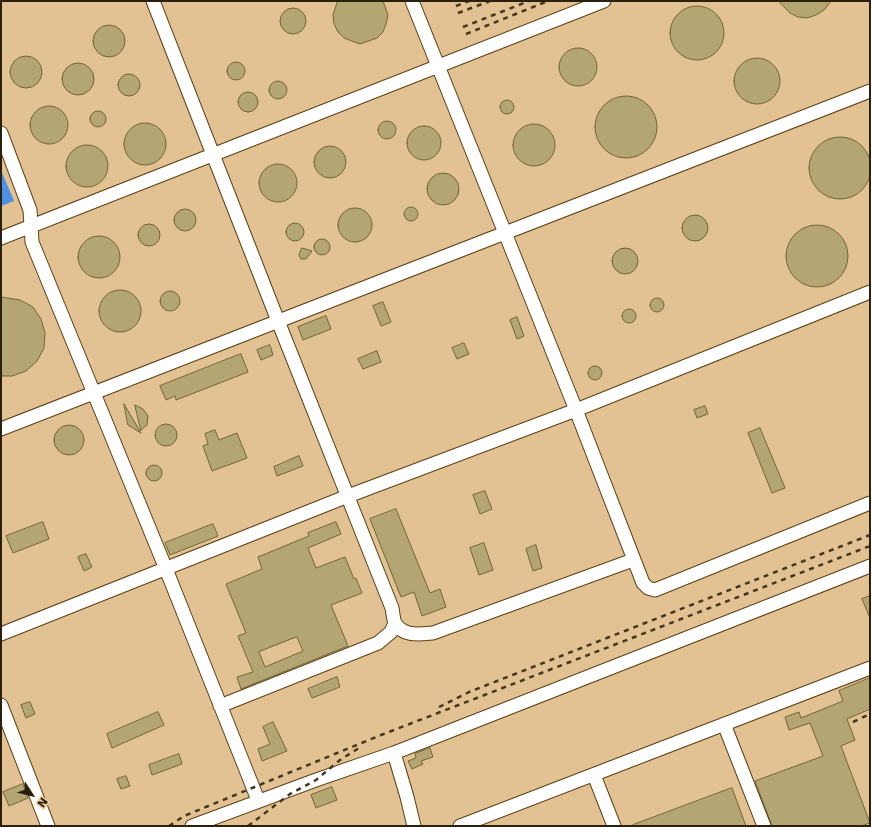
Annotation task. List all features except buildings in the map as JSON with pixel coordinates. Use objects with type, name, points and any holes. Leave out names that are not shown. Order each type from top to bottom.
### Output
[{"type":"lane","points":[[153,1],[212,156],[392,608],[395,623],[404,632],[416,635],[433,633],[633,560]]},
{"type":"lane","points":[[412,1],[576,410],[633,560],[643,582],[648,588],[654,590],[870,503]]},
{"type":"lane","points":[[1,238],[604,1]]},
{"type":"lane","points":[[1,429],[870,91]]},
{"type":"lane","points":[[1,133],[30,210],[32,242],[166,569],[258,800]]},
{"type":"lane","points":[[1,634],[348,496],[576,410],[870,292]]},
{"type":"lane","points":[[192,826],[258,800],[394,753],[870,566]]},
{"type":"lane","points":[[220,706],[378,643],[391,632],[395,623]]},
{"type":"lane","points":[[460,826],[870,668]]},
{"type":"lane","points":[[1,705],[48,826]]},
{"type":"lane","points":[[724,724],[764,826]]},
{"type":"lane","points":[[394,753],[414,826]]},
{"type":"lane","points":[[594,775],[614,826]]},
{"type":"water","points":[[1,170],[14,201],[1,206]]},
{"type":"railway","points":[[456,6],[469,1]]},
{"type":"railway","points":[[458,13],[490,1]]},
{"type":"railway","points":[[463,27],[529,1]]},
{"type":"railway","points":[[466,34],[548,1]]},
{"type":"railway","points":[[439,707],[469,692],[870,535]]},
{"type":"railway","points":[[169,826],[184,816],[381,735],[870,546]]},
{"type":"railway","points":[[853,722],[870,714]]},
{"type":"railway","points":[[248,826],[290,794],[316,780],[340,760],[359,748]]}]
